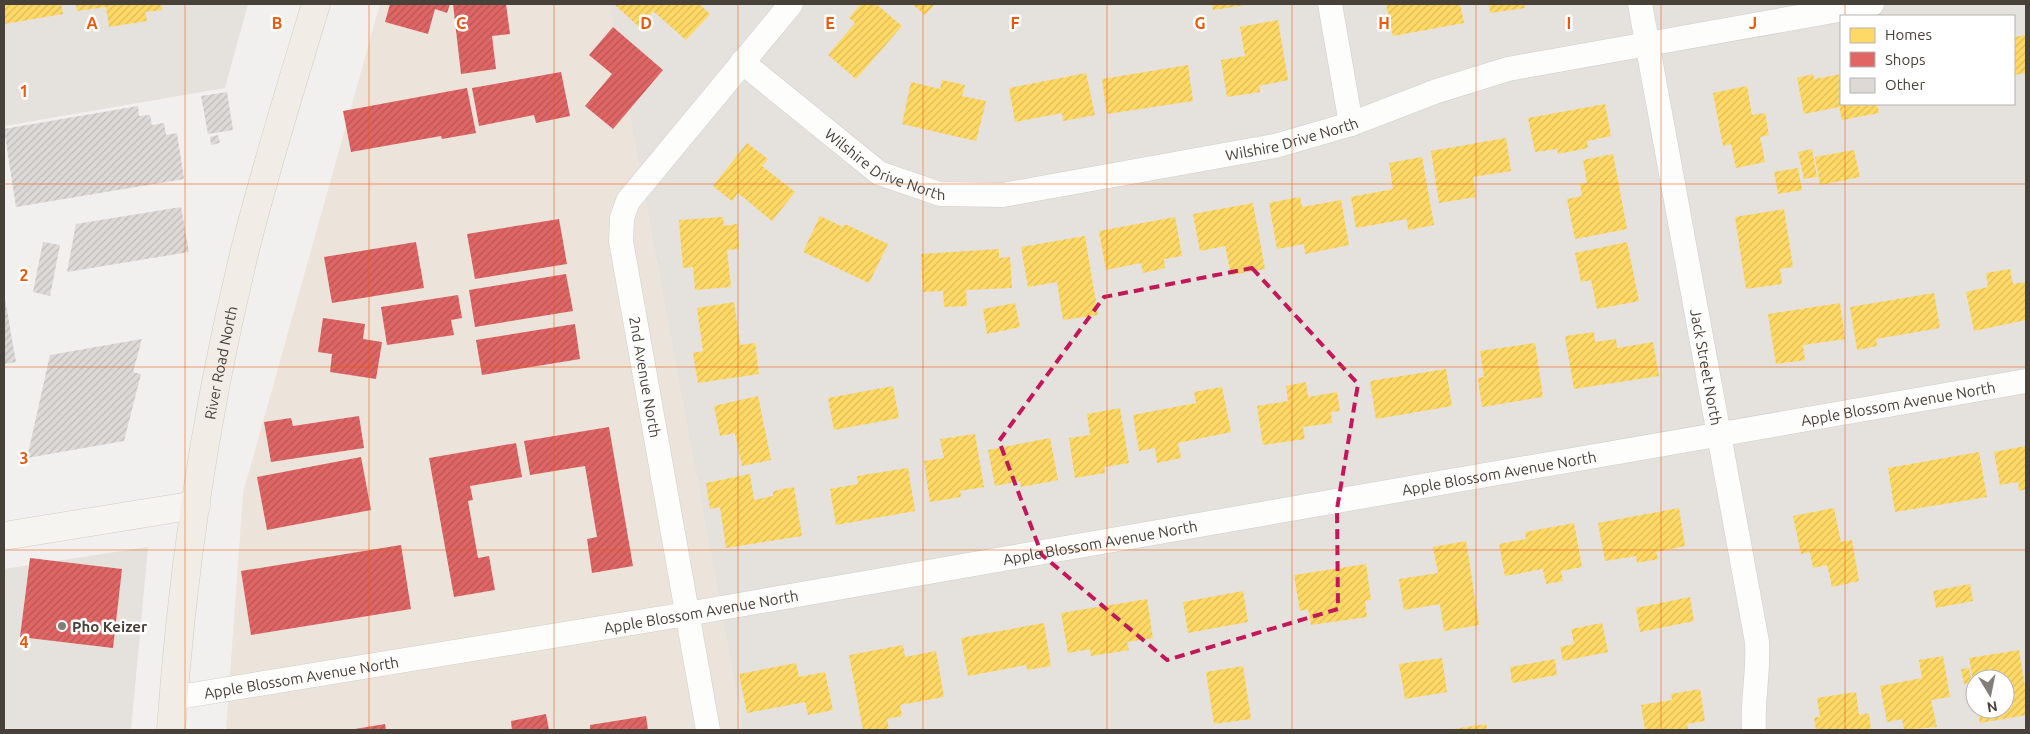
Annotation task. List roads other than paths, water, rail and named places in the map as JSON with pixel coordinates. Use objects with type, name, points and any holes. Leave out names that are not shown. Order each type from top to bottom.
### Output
[{"type":"main road","name":"River Road North","points":[[171,730],[176,653],[196,505],[217,380],[244,255],[277,132],[316,4]]},
{"type":"street","name":"2nd Avenue North","points":[[708,730],[621,241],[622,218],[628,201],[791,4]]},
{"type":"street","points":[[1330,4],[1351,124]]},
{"type":"street","name":"Jack Street North","points":[[1640,4],[1757,642],[1758,664],[1753,717],[1754,730]]},
{"type":"street","name":"Wilshire Drive North","points":[[742,62],[879,173],[940,194],[1003,195],[1275,146],[1351,124],[1437,91],[1508,69],[1872,4]]},
{"type":"street","name":"Apple Blossom Avenue North","points":[[173,698],[687,614],[2026,381]]},
{"type":"street","points":[[4,536],[196,505]]},
{"type":"place","name":"Pho Keizer","points":[[62,626]]}]
